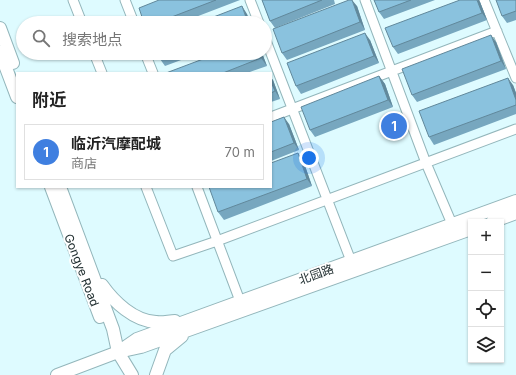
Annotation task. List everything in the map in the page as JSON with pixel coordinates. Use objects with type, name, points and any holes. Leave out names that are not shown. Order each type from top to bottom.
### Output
[{"type":"main road","points":[[0,28],[16,72]]},
{"type":"main road","points":[[0,52],[16,94]]},
{"type":"main road","name":"Gongye Road","points":[[51,188],[106,331],[118,352]]},
{"type":"main road","name":"Gongye Road","points":[[60,188],[113,329],[123,375]]},
{"type":"main road","name":"北园路","points":[[191,324],[240,301],[516,201]]},
{"type":"main road","points":[[500,219],[516,213]]},
{"type":"main road","name":"北园路","points":[[57,375],[118,352],[137,339],[191,324],[468,230]]},
{"type":"main road","points":[[92,271],[113,301],[136,316],[155,322],[191,324]]},
{"type":"main road","points":[[156,375],[165,350],[191,324]]},
{"type":"main road","points":[[118,352],[132,375]]},
{"type":"lane","points":[[73,0],[79,16]]},
{"type":"lane","points":[[125,0],[131,16]]},
{"type":"lane","points":[[250,0],[256,16]]},
{"type":"lane","points":[[365,0],[426,163],[452,224]]},
{"type":"lane","points":[[484,0],[516,78]]},
{"type":"lane","points":[[272,118],[497,31]]},
{"type":"lane","points":[[272,56],[350,261]]},
{"type":"lane","points":[[97,60],[102,72]]},
{"type":"lane","points":[[148,60],[153,72]]},
{"type":"lane","points":[[146,188],[173,256],[217,241],[516,129]]},
{"type":"lane","points":[[197,188],[240,301]]},
{"type":"building","points":[[159,0],[216,0],[174,16],[142,16],[139,8]]},
{"type":"building","points":[[262,0],[322,0],[272,20],[272,16],[268,16]]},
{"type":"building","points":[[352,0],[360,22],[282,53],[273,29]]},
{"type":"building","points":[[374,0],[411,0],[379,12]]},
{"type":"building","points":[[460,0],[477,0],[482,13],[393,47],[385,28]]},
{"type":"building","points":[[496,0],[516,0],[516,11],[502,16]]},
{"type":"building","points":[[242,6],[246,16],[216,16]]},
{"type":"building","points":[[365,33],[374,56],[296,86],[287,63]]},
{"type":"building","points":[[491,35],[501,61],[412,95],[402,69]]},
{"type":"building","points":[[200,60],[256,60],[226,72],[169,72]]},
{"type":"building","points":[[379,76],[388,100],[310,130],[301,107]]},
{"type":"building","points":[[508,78],[516,100],[516,105],[429,137],[419,111]]},
{"type":"building","points":[[272,84],[275,91],[272,92]]},
{"type":"building","points":[[284,117],[294,143],[272,152],[272,122]]},
{"type":"building","points":[[298,153],[307,179],[218,212],[209,188],[272,188],[272,163]]},
{"type":"place","name":"临沂汽摩配城","points":[[394,126]]}]
